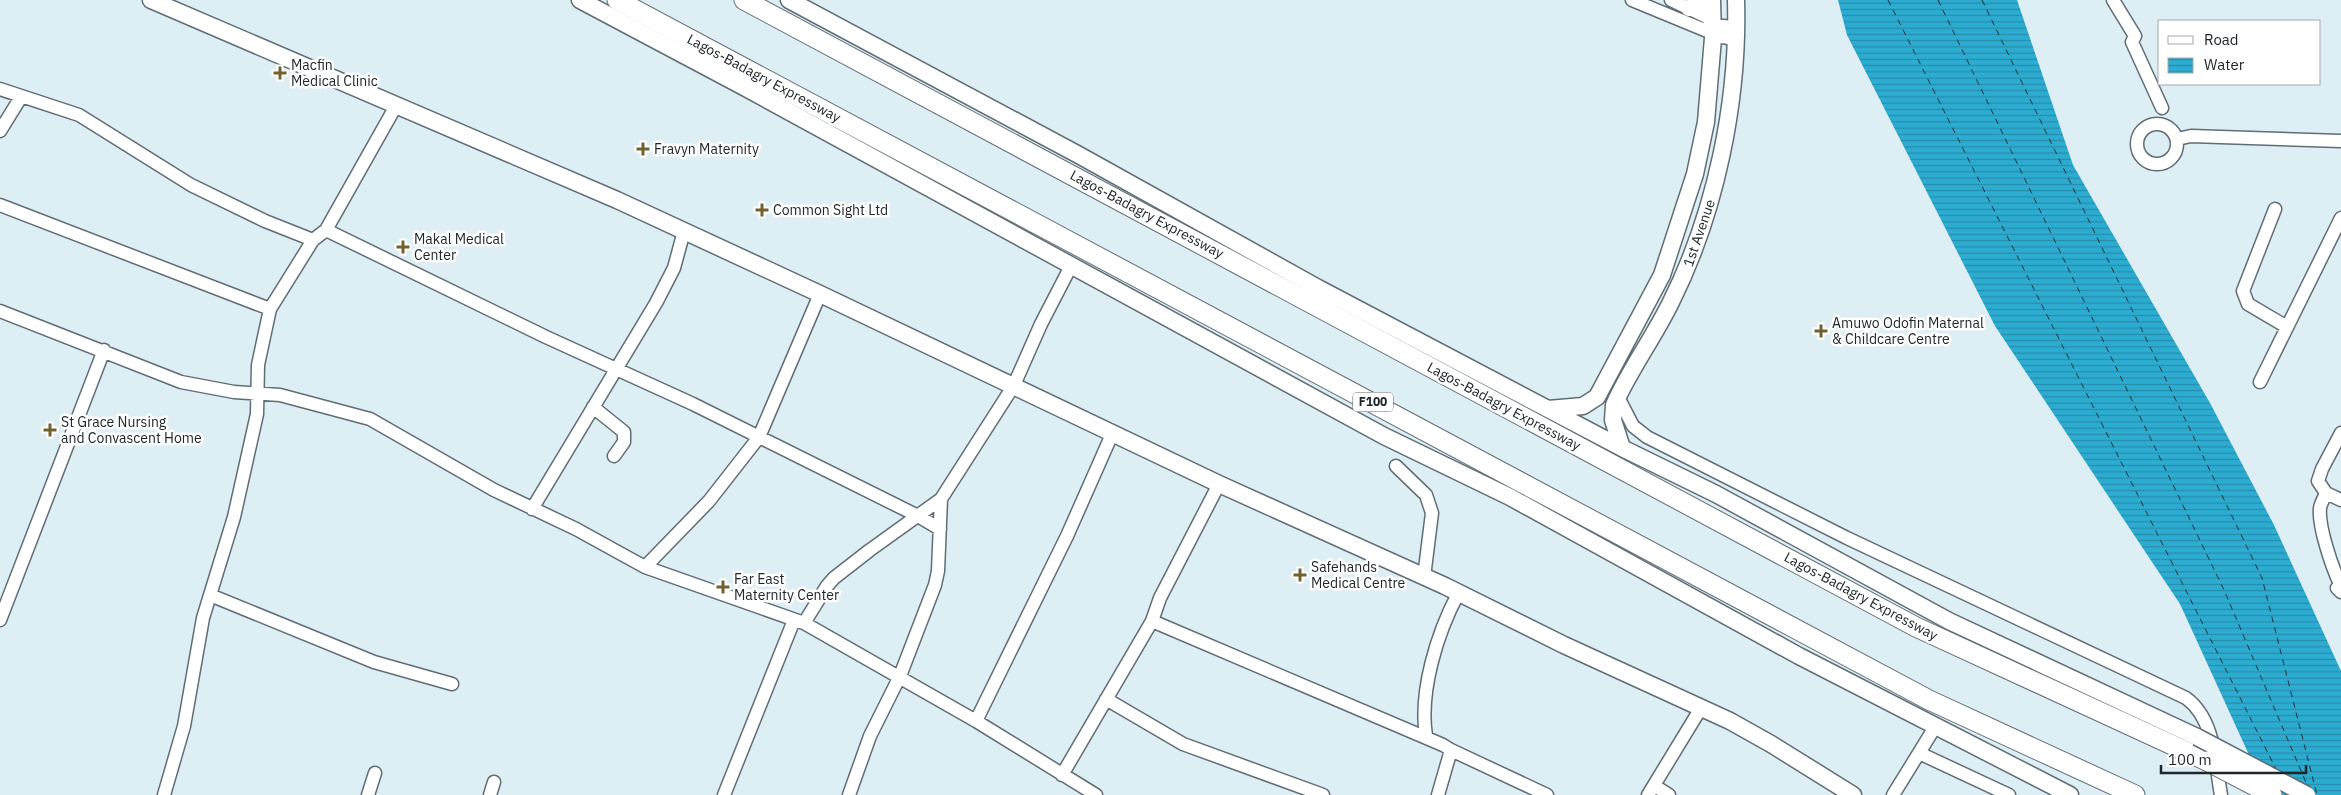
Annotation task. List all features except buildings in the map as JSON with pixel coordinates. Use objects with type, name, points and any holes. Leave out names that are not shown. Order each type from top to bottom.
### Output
[{"type":"highway","name":"Lagos-Badagry Expressway","points":[[617,0],[1930,700],[2135,795]]},
{"type":"highway","name":"Lagos-Badagry Expressway","points":[[744,0],[1916,627],[2207,761],[2272,795]]},
{"type":"main road","points":[[151,0],[397,104],[684,231],[820,294],[1220,484],[1424,577],[1730,721],[1853,795]]},
{"type":"main road","name":"Lagos-Badagry Expressway","points":[[580,0],[744,87],[1384,436],[1510,497],[1800,656],[2070,795]]},
{"type":"main road","name":"Lagos-Badagry Expressway","points":[[789,0],[1077,154],[1318,288],[1622,448],[1716,494],[1950,621],[2197,737],[2307,795]]},
{"type":"main road","points":[[1689,8],[1699,5],[1704,0]]},
{"type":"main road","name":"1st Avenue","points":[[1548,409],[1583,406],[1597,397],[1662,275],[1695,174],[1706,122],[1713,32],[1712,0]]},
{"type":"main road","name":"1st Avenue","points":[[1622,448],[1613,420],[1614,405],[1678,288],[1710,204],[1719,169],[1736,35],[1736,0]]},
{"type":"street","points":[[1632,0],[1712,32],[1726,26],[1736,35]]},
{"type":"street","points":[[1670,0],[1707,17],[1713,32]]},
{"type":"street","points":[[2113,0],[2135,36],[2132,42],[2162,108]]},
{"type":"street","points":[[0,89],[79,115],[192,185],[265,221],[312,240]]},
{"type":"street","points":[[0,130],[20,97]]},
{"type":"street","points":[[164,795],[184,726],[203,618],[234,517],[257,414],[259,395],[258,365],[270,309],[312,240],[326,230],[397,104]]},
{"type":"street","points":[[2177,139],[2191,136],[2341,141]]},
{"type":"street","points":[[0,205],[270,309]]},
{"type":"street","points":[[2275,209],[2243,291],[2248,304],[2287,327]]},
{"type":"street","points":[[2260,382],[2341,218]]},
{"type":"street","points":[[326,230],[546,337],[693,404],[918,516],[940,529]]},
{"type":"street","points":[[532,508],[656,303],[674,268],[684,231]]},
{"type":"street","points":[[724,795],[799,621],[834,578],[941,499],[1014,385],[1041,324],[1071,266]]},
{"type":"street","points":[[645,567],[709,501],[759,437],[820,294]]},
{"type":"street","points":[[0,311],[104,350],[181,382],[259,395],[280,395],[370,420],[494,490],[576,529],[645,567],[799,621],[900,676],[1096,795]]},
{"type":"street","points":[[0,620],[104,350]]},
{"type":"street","points":[[1618,397],[1633,426],[1647,437],[1847,538],[2186,698],[2199,710],[2206,723],[2221,795]]},
{"type":"street","points":[[593,407],[624,432],[624,442],[614,456]]},
{"type":"street","points":[[976,721],[1067,536],[1113,432]]},
{"type":"street","points":[[2341,433],[2322,469],[2318,481],[2326,493],[2341,500]]},
{"type":"street","points":[[1396,466],[1426,496],[1432,513],[1424,577]]},
{"type":"street","points":[[1062,774],[1152,620],[1160,598],[1220,484]]},
{"type":"street","points":[[2326,493],[2320,508],[2322,524],[2330,563],[2340,584],[2337,588],[2341,592]]},
{"type":"street","points":[[850,795],[870,736],[900,676],[935,584],[938,571],[941,499]]},
{"type":"street","points":[[1426,736],[1424,723],[1430,672],[1442,627],[1458,594]]},
{"type":"street","points":[[210,596],[374,662],[452,684]]},
{"type":"street","points":[[1152,620],[1331,698],[1426,736],[1451,750],[1547,795]]},
{"type":"street","points":[[1106,700],[1183,744],[1323,795]]},
{"type":"street","points":[[1669,795],[1651,790],[1701,708]]},
{"type":"street","points":[[1893,795],[1935,727]]},
{"type":"street","points":[[1438,795],[1451,750]]},
{"type":"street","points":[[1919,752],[2009,795]]},
{"type":"street","points":[[368,795],[375,774]]},
{"type":"street","points":[[490,795],[494,782]]},
{"type":"water","points":[[1838,0],[2017,0],[2073,165],[2210,403],[2274,525],[2341,671],[2341,795],[2262,795],[2255,768],[2180,604],[1995,326],[1847,35]]},
{"type":"ferry route","points":[[1888,0],[2276,769]]},
{"type":"ferry route","points":[[1938,0],[2224,590],[2308,787]]},
{"type":"ferry route","points":[[1982,0],[2262,578],[2317,795]]},
{"type":"place","name":"Macfin Medical Clinic","points":[[280,73]]},
{"type":"place","name":"Fravyn Maternity","points":[[643,149]]},
{"type":"place","name":"Common Sight Ltd","points":[[762,210]]},
{"type":"place","name":"Makal Medical Center","points":[[403,247]]},
{"type":"place","name":"Amuwo Odofin Maternal & Childcare Centre","points":[[1821,331]]},
{"type":"place","name":"St Grace Nursing and Convascent Home","points":[[50,430]]},
{"type":"place","name":"Safehands Medical Centre","points":[[1300,575]]},
{"type":"place","name":"Far East Maternity Center","points":[[723,587]]}]
